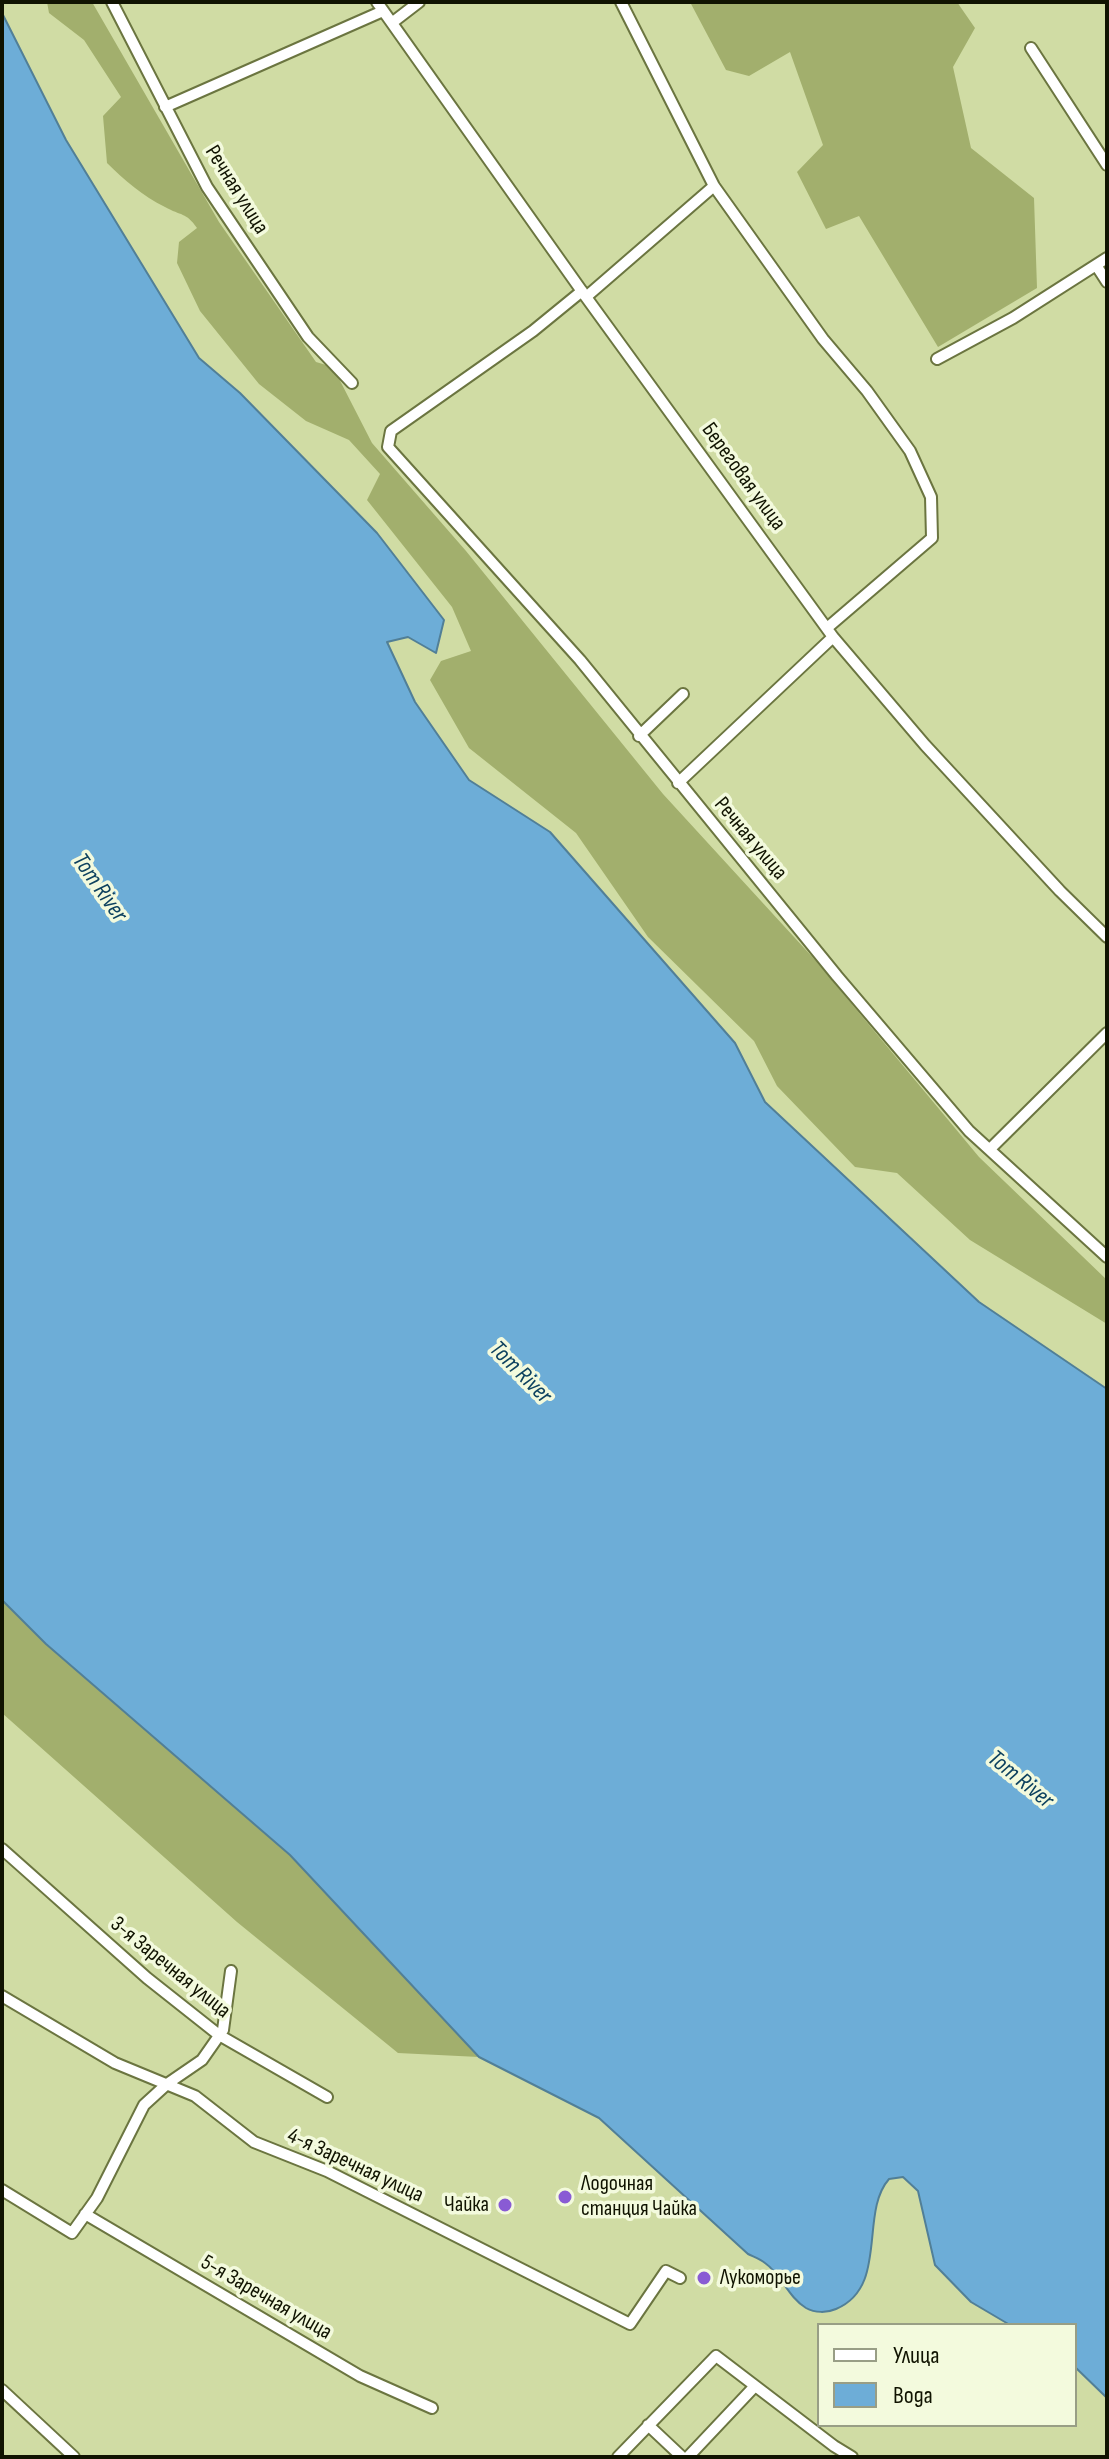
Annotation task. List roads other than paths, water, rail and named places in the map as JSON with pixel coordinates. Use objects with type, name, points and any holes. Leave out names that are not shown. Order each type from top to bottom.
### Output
[{"type":"street","name":"Речная улица","points":[[112,2],[207,187],[308,337],[352,383]]},
{"type":"street","points":[[393,22],[419,2]]},
{"type":"street","points":[[621,2],[714,186],[823,339],[867,391],[910,451],[931,497],[932,538],[830,632],[678,783]]},
{"type":"street","name":"Береговая улица","points":[[165,107],[380,6],[584,294],[830,632],[925,745],[1060,891],[1107,937]]},
{"type":"street","points":[[1031,48],[1107,165]]},
{"type":"street","points":[[584,294],[714,186]]},
{"type":"street","points":[[937,359],[1013,318],[1107,258]]},
{"type":"street","points":[[1096,265],[1107,282]]},
{"type":"street","name":"Речная улица","points":[[584,294],[391,431],[388,447],[580,660],[639,736],[969,1131],[1107,1257]]},
{"type":"street","points":[[639,736],[683,694]]},
{"type":"street","points":[[990,1149],[1107,1033]]},
{"type":"street","name":"3-я Заречная улица","points":[[2,1849],[147,1978],[219,2035],[327,2097]]},
{"type":"street","points":[[2,2190],[72,2233],[97,2198],[144,2105],[167,2084],[202,2060],[223,2030],[231,1971]]},
{"type":"street","name":"4-я Заречная улица","points":[[2,1996],[115,2063],[195,2096],[254,2142],[327,2171],[630,2324],[666,2271],[680,2278]]},
{"type":"street","name":"5-я Заречная улица","points":[[85,2214],[360,2376],[432,2408]]},
{"type":"street","points":[[618,2457],[716,2356],[852,2457]]},
{"type":"street","points":[[648,2425],[685,2457],[755,2386]]},
{"type":"street","points":[[2,2390],[74,2457]]},
{"type":"water","name":"Tom River","points":[[2,13],[66,140],[199,358],[240,393],[377,533],[444,620],[436,653],[408,637],[387,642],[415,702],[469,780],[550,832],[735,1043],[765,1102],[979,1302],[1107,1389],[1107,2398],[1077,2369],[1077,2323],[1007,2323],[971,2302],[935,2265],[918,2191],[903,2177],[889,2179],[880,2193],[868,2267],[862,2284],[852,2298],[829,2311],[817,2312],[806,2308],[794,2298],[771,2268],[748,2254],[599,2118],[479,2057],[290,1855],[46,1644],[2,1600]]},
{"type":"place","name":"Лодочная станция Чайка","points":[[565,2197]]},
{"type":"place","name":"Чайка","points":[[505,2205]]},
{"type":"place","name":"Лукоморье","points":[[704,2278]]}]
